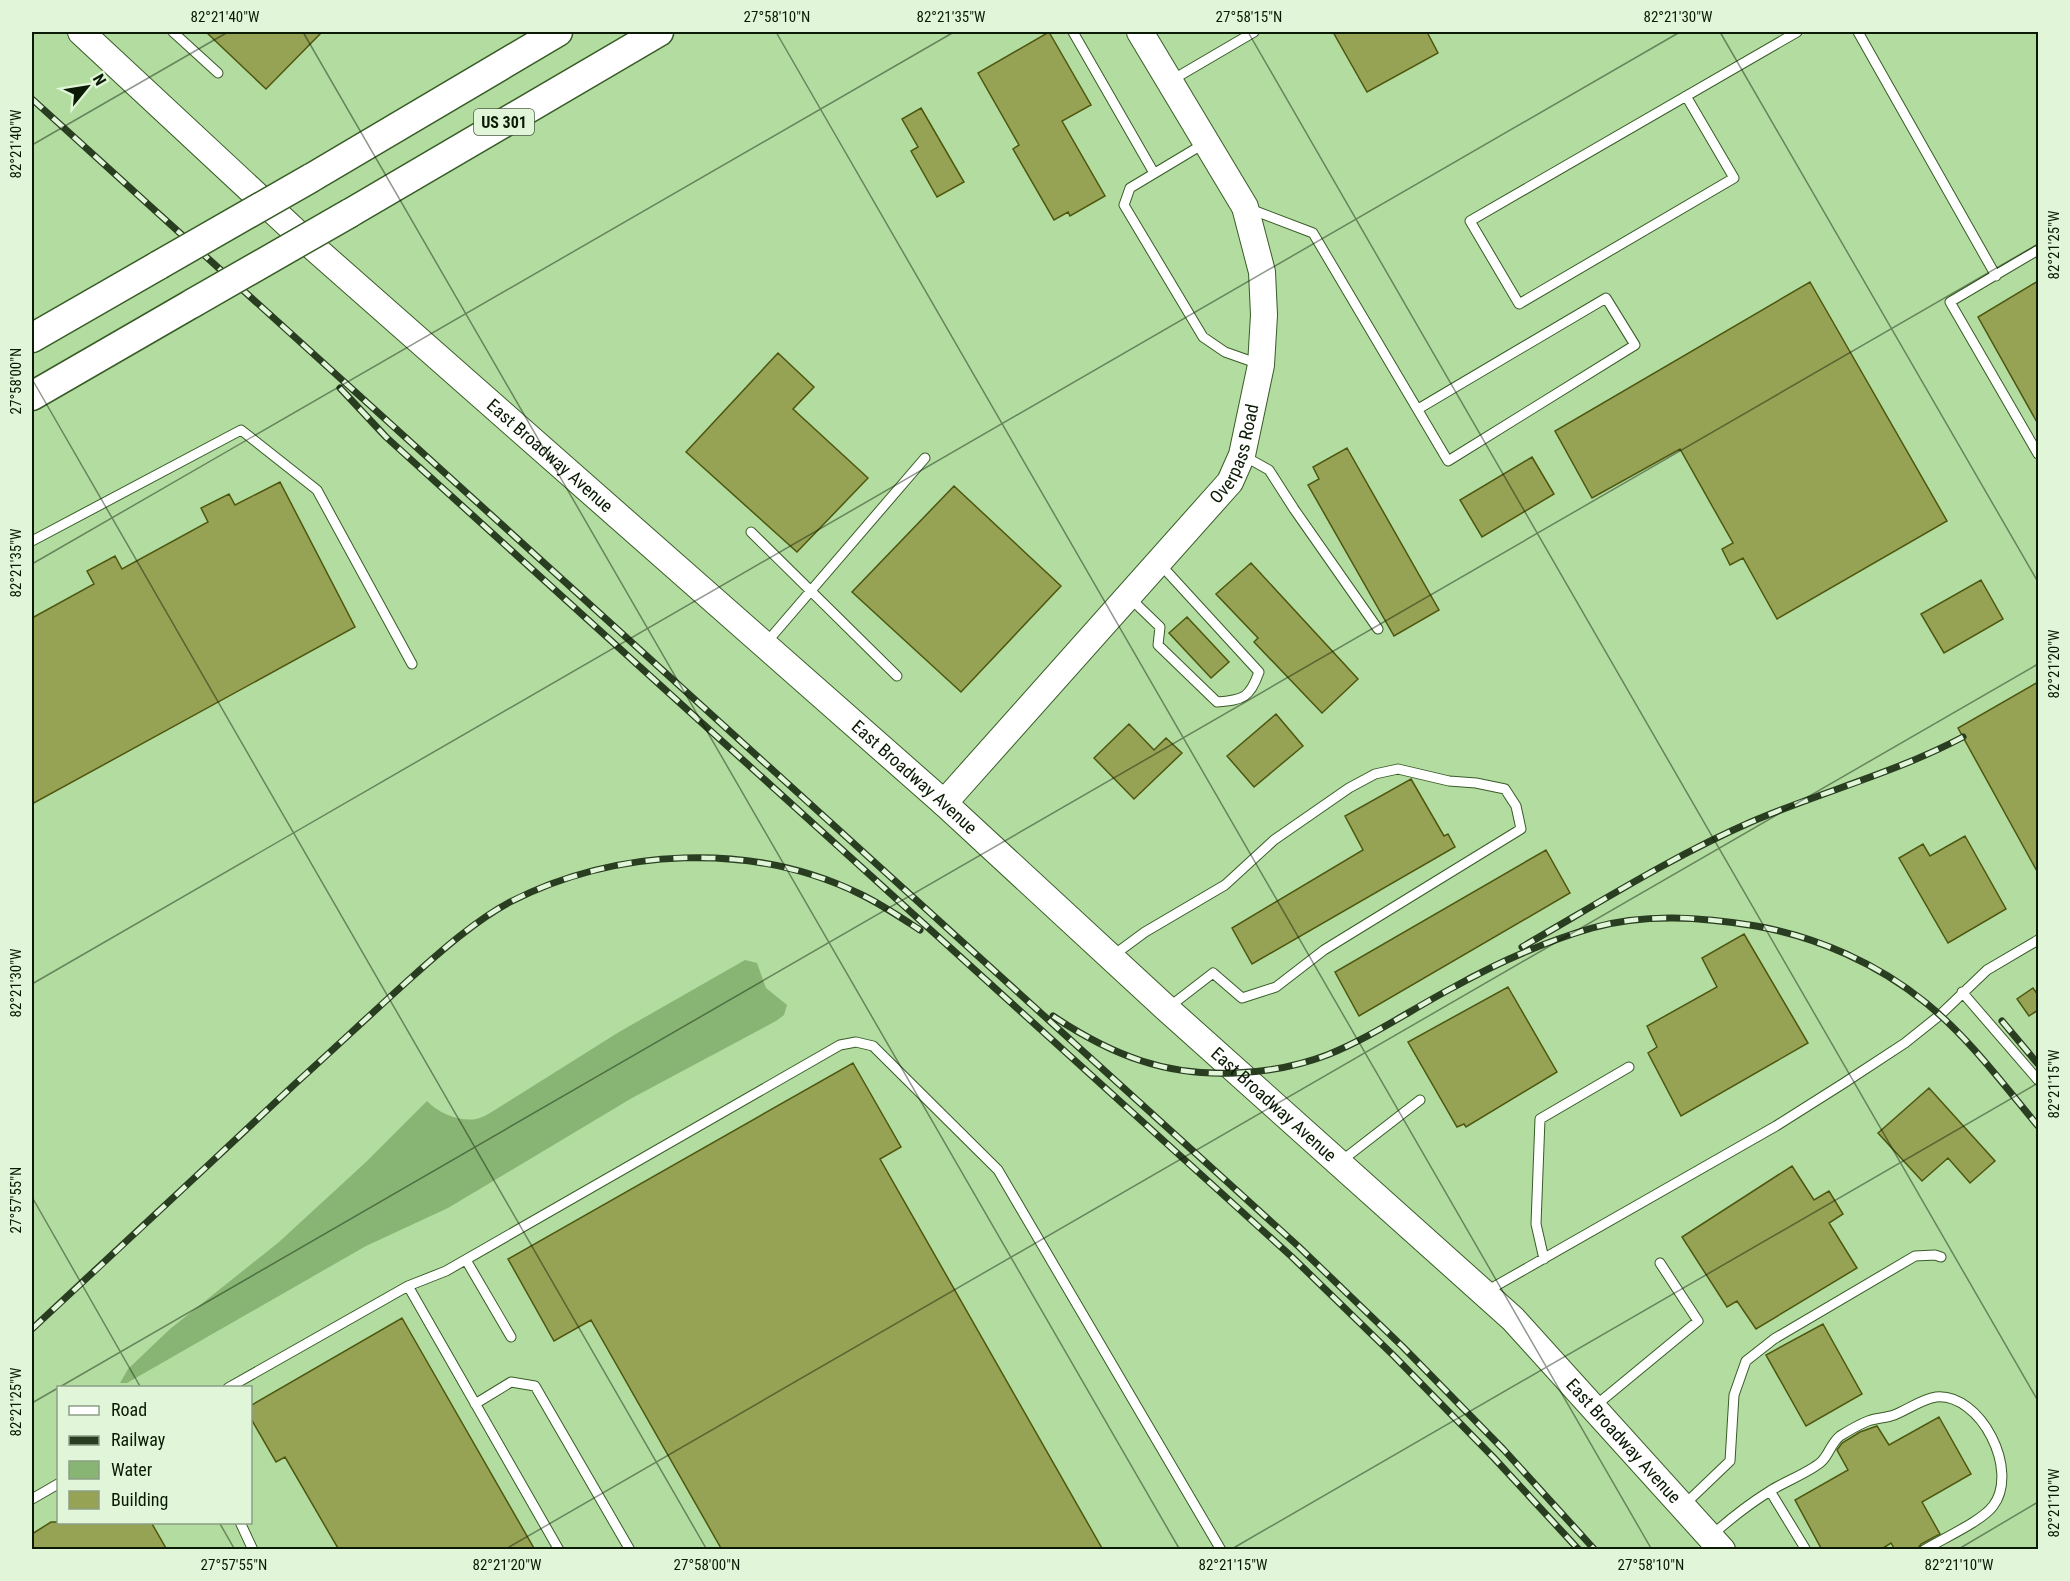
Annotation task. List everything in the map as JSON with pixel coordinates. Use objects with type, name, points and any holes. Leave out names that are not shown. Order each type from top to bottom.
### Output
[{"type":"main road","name":"East Broadway Avenue","points":[[81,32],[296,232],[944,803],[1167,1009],[1513,1319],[1716,1543]]},
{"type":"main road","name":"US 301","points":[[32,338],[558,32]]},
{"type":"main road","name":"US 301","points":[[32,396],[659,32]]},
{"type":"main road","name":"Overpass Road","points":[[944,803],[1230,482],[1242,455],[1262,365],[1264,315],[1262,272],[1245,207],[1140,32]]},
{"type":"lane","points":[[173,32],[218,73]]},
{"type":"lane","points":[[1073,32],[1154,173]]},
{"type":"lane","points":[[1170,82],[1254,32]]},
{"type":"lane","points":[[1686,96],[1734,178],[1519,304],[1470,221],[1686,96],[1797,32]]},
{"type":"lane","points":[[1858,32],[1996,276]]},
{"type":"lane","points":[[1206,142],[1130,188],[1124,205],[1203,337],[1225,352],[1262,365]]},
{"type":"lane","points":[[1245,207],[1313,233],[1448,461],[1635,345],[1606,298],[1418,409]]},
{"type":"lane","points":[[2038,250],[1950,303],[2038,454]]},
{"type":"lane","points":[[32,541],[240,430],[317,490],[412,664]]},
{"type":"lane","points":[[1242,455],[1269,470],[1378,629]]},
{"type":"lane","points":[[764,645],[925,458]]},
{"type":"lane","points":[[751,532],[897,676]]},
{"type":"lane","points":[[1129,596],[1160,627],[1158,645],[1217,702],[1239,700],[1254,686],[1259,672],[1159,563]]},
{"type":"lane","points":[[1111,957],[1145,932],[1225,885],[1275,840],[1349,788],[1375,774],[1398,769],[1449,781],[1476,783],[1505,789],[1516,806],[1521,829],[1324,950],[1276,987],[1242,998],[1213,973],[1167,1009]]},
{"type":"lane","points":[[1484,1293],[1776,1126],[1844,1083],[1905,1043],[1940,1015],[1987,970],[2038,940]]},
{"type":"lane","points":[[1962,992],[2038,1080]]},
{"type":"lane","points":[[232,1386],[408,1286],[446,1271],[466,1260],[840,1045],[856,1042],[873,1046],[998,1170],[1221,1550]]},
{"type":"lane","points":[[1544,1259],[1536,1224],[1540,1119],[1629,1067]]},
{"type":"lane","points":[[1338,1164],[1420,1100]]},
{"type":"lane","points":[[1683,1507],[1730,1461],[1734,1395],[1746,1361],[1774,1339],[1915,1256],[1941,1257]]},
{"type":"lane","points":[[466,1260],[511,1337]]},
{"type":"lane","points":[[1593,1408],[1698,1321],[1660,1263]]},
{"type":"lane","points":[[408,1286],[559,1550]]},
{"type":"lane","points":[[475,1404],[511,1382],[535,1386],[630,1550]]},
{"type":"lane","points":[[1716,1543],[1743,1509],[1822,1461],[1838,1438],[1869,1420],[1892,1416],[1933,1398],[1945,1397],[1959,1401],[1972,1411],[1988,1430],[1998,1449],[2003,1476],[2002,1490],[1993,1507],[1924,1550]]},
{"type":"lane","points":[[32,1499],[57,1485]]},
{"type":"lane","points":[[1770,1491],[1806,1550]]},
{"type":"lane","points":[[241,1524],[253,1550]]},
{"type":"water","points":[[745,960],[757,963],[766,988],[787,1005],[784,1015],[776,1021],[632,1098],[448,1208],[366,1246],[127,1383],[120,1383],[128,1369],[170,1329],[279,1242],[366,1162],[427,1101],[437,1109],[456,1118],[470,1120],[482,1117],[619,1032]]},
{"type":"building","points":[[206,32],[322,32],[266,89]]},
{"type":"building","points":[[1049,32],[1091,105],[1062,121],[1105,196],[1070,216],[1068,212],[1054,220],[1013,149],[1019,145],[978,73]]},
{"type":"building","points":[[1333,32],[1427,32],[1438,53],[1367,92]]},
{"type":"building","points":[[921,108],[964,182],[937,197],[911,151],[918,147],[902,119]]},
{"type":"building","points":[[2038,281],[2038,424],[1978,317]]},
{"type":"building","points":[[1810,282],[1947,521],[1777,619],[1743,558],[1730,565],[1722,549],[1733,543],[1680,449],[1592,498],[1555,431]]},
{"type":"building","points":[[778,353],[814,387],[793,409],[868,478],[797,552],[686,452]]},
{"type":"building","points":[[1347,448],[1439,610],[1394,636],[1308,485],[1319,479],[1313,467]]},
{"type":"building","points":[[1532,457],[1554,494],[1482,537],[1460,500]]},
{"type":"building","points":[[280,482],[355,627],[32,804],[32,618],[94,584],[87,571],[115,556],[122,569],[208,522],[201,508],[229,494],[235,505]]},
{"type":"building","points":[[954,486],[1061,586],[961,692],[852,592]]},
{"type":"building","points":[[1251,563],[1358,679],[1322,713],[1254,642],[1258,638],[1216,594]]},
{"type":"building","points":[[1981,580],[2003,619],[1944,653],[1921,614]]},
{"type":"building","points":[[1187,617],[1229,662],[1211,678],[1169,633]]},
{"type":"building","points":[[2038,682],[2038,873],[1958,728]]},
{"type":"building","points":[[1276,714],[1303,746],[1254,787],[1227,756]]},
{"type":"building","points":[[1129,724],[1154,750],[1166,738],[1182,753],[1134,799],[1094,758]]},
{"type":"building","points":[[1411,779],[1444,836],[1448,834],[1455,847],[1252,964],[1232,928],[1363,850],[1345,816]]},
{"type":"building","points":[[1965,836],[2006,909],[1948,943],[1899,858],[1923,844],[1930,856]]},
{"type":"building","points":[[1546,850],[1570,893],[1359,1016],[1335,972]]},
{"type":"building","points":[[1744,934],[1808,1043],[1681,1116],[1648,1053],[1657,1047],[1647,1026],[1717,987],[1702,958]]},
{"type":"building","points":[[1508,987],[1557,1072],[1466,1127],[1464,1124],[1457,1127],[1408,1042]]},
{"type":"building","points":[[2033,988],[2038,995],[2038,1010],[2029,1016],[2017,999]]},
{"type":"building","points":[[853,1063],[901,1147],[880,1159],[1103,1550],[722,1550],[591,1320],[554,1341],[508,1259]]},
{"type":"building","points":[[1929,1088],[1995,1161],[1970,1183],[1948,1158],[1922,1181],[1878,1133]]},
{"type":"building","points":[[1792,1166],[1814,1200],[1829,1191],[1843,1214],[1829,1223],[1857,1268],[1756,1329],[1737,1301],[1727,1307],[1682,1237]]},
{"type":"building","points":[[402,1318],[535,1550],[339,1550],[285,1457],[276,1462],[252,1420],[252,1405]]},
{"type":"building","points":[[1823,1324],[1862,1394],[1806,1426],[1766,1355]]},
{"type":"building","points":[[1939,1417],[1971,1474],[1922,1502],[1940,1534],[1921,1544],[1917,1550],[1895,1550],[1891,1543],[1880,1550],[1822,1550],[1795,1500],[1848,1470],[1837,1450],[1842,1443],[1860,1432],[1877,1426],[1889,1445]]},
{"type":"building","points":[[51,1522],[57,1522],[57,1524],[152,1524],[167,1550],[32,1550],[32,1534]]},
{"type":"railway","points":[[32,99],[1298,1246],[1403,1347],[1504,1450],[1595,1550]]},
{"type":"railway","points":[[340,388],[386,437],[1292,1257],[1494,1458],[1579,1550]]},
{"type":"railway","points":[[1522,947],[1692,850],[1721,836],[1777,811],[1911,761],[1963,737]]},
{"type":"railway","points":[[32,1329],[412,977],[472,927],[510,902],[551,884],[594,871],[639,862],[684,858],[730,859],[775,865],[818,877],[868,898],[920,930]]},
{"type":"railway","points":[[1053,1016],[1107,1047],[1130,1057],[1164,1067],[1211,1073],[1259,1071],[1306,1062],[1344,1048],[1487,970],[1539,946],[1592,928],[1653,918],[1715,920],[1756,926],[1802,937],[1846,954],[1888,976],[1926,1003],[1957,1031],[2038,1126]]},
{"type":"railway","points":[[2002,1021],[2038,1064]]}]
